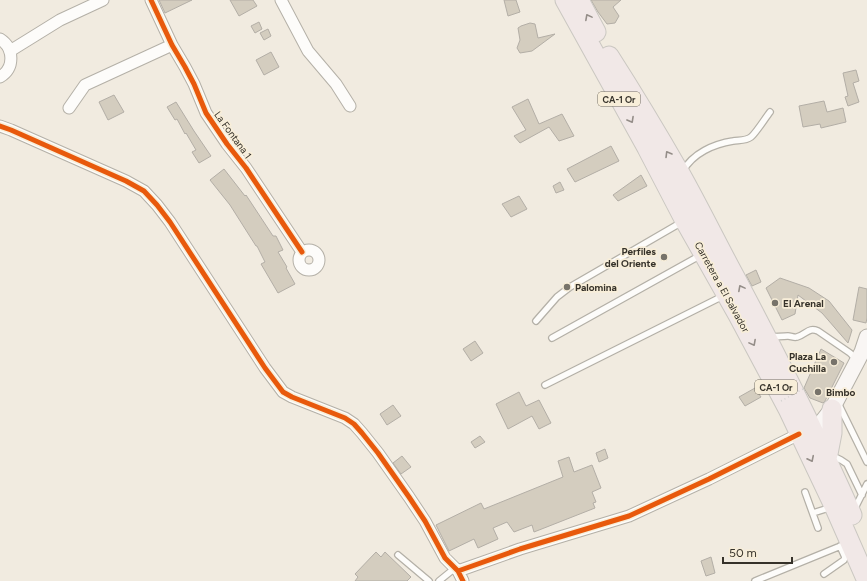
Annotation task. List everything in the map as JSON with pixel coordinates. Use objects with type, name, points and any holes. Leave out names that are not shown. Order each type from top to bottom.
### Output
[{"type":"highway","name":"Carretera a El Salvador","points":[[565,0],[647,148],[685,221],[712,251],[766,337],[807,429],[834,506],[852,546],[863,577]]},
{"type":"highway","name":"Carretera a El Salvador","points":[[579,0],[607,52],[681,176],[712,251],[726,294],[784,403],[807,429],[827,460],[852,514],[852,546]]},
{"type":"highway","points":[[673,198],[680,193],[683,194],[708,237],[712,251]]},
{"type":"highway","points":[[807,429],[821,419],[832,407]]},
{"type":"highway","points":[[827,460],[832,433],[832,407]]},
{"type":"main road","points":[[832,407],[862,356],[867,337]]},
{"type":"street","name":"La Fontana 1","points":[[151,0],[172,45],[194,84],[206,113],[215,128],[246,168],[302,252]]},
{"type":"street","points":[[281,0],[308,51],[336,84],[350,106]]},
{"type":"street","points":[[0,77],[7,71],[10,65],[11,58],[6,45],[100,2]]},
{"type":"street","points":[[69,108],[85,85],[172,45]]},
{"type":"street","points":[[0,126],[126,181],[144,192],[157,204],[265,368],[283,392],[345,418],[354,424],[378,453],[425,521],[445,558],[458,573],[520,548],[629,516],[709,479],[807,429]]},
{"type":"lane","points":[[681,176],[686,166],[700,153],[725,143],[744,140],[751,137],[770,112]]},
{"type":"lane","points":[[536,321],[557,297],[570,287],[685,221]]},
{"type":"lane","points":[[552,338],[712,251]]},
{"type":"lane","points":[[545,385],[726,294]]},
{"type":"lane","points":[[766,337],[788,336],[795,338],[809,330],[814,329],[850,353],[862,356]]},
{"type":"lane","points":[[832,407],[867,462]]},
{"type":"lane","points":[[827,460],[837,458],[847,464],[862,495]]},
{"type":"lane","points":[[852,514],[867,484]]},
{"type":"lane","points":[[806,492],[818,528]]},
{"type":"lane","points":[[814,513],[834,506]]},
{"type":"lane","points":[[824,574],[844,560],[852,546]]},
{"type":"lane","points":[[755,581],[818,556],[852,546]]},
{"type":"lane","points":[[398,555],[429,581]]},
{"type":"lane","points":[[439,581],[458,573]]},
{"type":"path","points":[[781,401],[803,389]]},
{"type":"building","points":[[159,0],[192,0],[165,13]]},
{"type":"building","points":[[230,0],[253,0],[257,6],[239,16]]},
{"type":"building","points":[[504,0],[516,0],[520,12],[508,16]]},
{"type":"building","points":[[591,0],[621,0],[613,7],[619,16],[615,23],[607,24]]},
{"type":"building","points":[[259,22],[262,29],[255,33],[251,26]]},
{"type":"building","points":[[530,23],[535,24],[538,38],[555,34],[532,51],[520,53],[517,48],[520,40],[518,28]]},
{"type":"building","points":[[268,29],[271,36],[264,40],[260,33]]},
{"type":"building","points":[[271,52],[279,67],[264,75],[256,60]]},
{"type":"building","points":[[856,70],[859,81],[853,83],[859,102],[848,106],[845,97],[848,96],[843,73]]},
{"type":"building","points":[[114,95],[124,112],[108,120],[99,102]]},
{"type":"building","points":[[528,99],[539,124],[562,114],[574,136],[559,141],[549,127],[520,143],[514,136],[526,130],[512,107]]},
{"type":"building","points":[[824,101],[827,112],[843,108],[846,122],[821,128],[820,124],[803,127],[799,106]]},
{"type":"building","points":[[176,102],[211,156],[199,163],[192,152],[196,150],[177,119],[175,120],[167,107]]},
{"type":"building","points":[[611,146],[619,161],[575,182],[567,169]]},
{"type":"building","points":[[224,169],[245,196],[246,195],[273,236],[276,236],[283,250],[278,252],[295,284],[278,293],[261,264],[265,262],[257,246],[230,205],[210,180]]},
{"type":"building","points":[[641,175],[647,186],[618,201],[613,195]]},
{"type":"building","points":[[560,182],[564,190],[556,193],[553,186]]},
{"type":"building","points":[[519,196],[527,209],[511,217],[502,204]]},
{"type":"building","points":[[756,270],[761,282],[752,286],[746,275]]},
{"type":"building","points":[[780,278],[809,288],[829,301],[852,330],[848,343],[822,313],[798,295],[795,314],[782,320],[766,288]]},
{"type":"building","points":[[859,287],[867,289],[866,323],[853,320]]},
{"type":"building","points":[[475,341],[483,353],[471,361],[463,349]]},
{"type":"building","points":[[821,349],[844,363],[823,403],[810,398],[804,388]]},
{"type":"building","points":[[755,388],[761,397],[745,406],[739,397]]},
{"type":"building","points":[[519,392],[526,406],[539,400],[551,423],[539,429],[532,416],[508,429],[496,404]]},
{"type":"building","points":[[393,405],[401,416],[387,425],[380,414]]},
{"type":"building","points":[[480,436],[485,442],[475,448],[471,442]]},
{"type":"building","points":[[605,449],[608,458],[599,462],[596,453]]},
{"type":"building","points":[[402,456],[411,467],[401,474],[393,463]]},
{"type":"building","points":[[569,457],[574,472],[592,465],[601,488],[592,492],[596,502],[593,503],[595,508],[534,532],[532,525],[514,532],[507,522],[493,528],[498,539],[478,548],[474,539],[449,551],[436,525],[481,503],[484,509],[563,477],[558,461]]},
{"type":"building","points":[[376,552],[381,557],[385,552],[411,577],[407,581],[355,581],[358,577],[355,574]]},
{"type":"building","points":[[711,557],[715,573],[706,576],[701,561]]},
{"type":"cycle path","points":[[151,0],[172,45],[194,84],[206,113],[227,144],[246,168],[302,252]]},
{"type":"cycle path","points":[[0,126],[126,181],[144,191],[170,222],[265,368],[283,392],[345,418],[354,424],[378,453],[409,497],[425,521],[445,558],[458,571],[463,581]]},
{"type":"cycle path","points":[[458,571],[520,549],[629,516],[709,479],[799,434]]},
{"type":"place","name":"Perfiles del Oriente","points":[[664,257]]},
{"type":"place","name":"Palomina","points":[[567,287]]},
{"type":"place","name":"El Arenal","points":[[775,303]]},
{"type":"place","name":"Plaza La Cuchilla","points":[[834,362]]},
{"type":"place","name":"Bimbo","points":[[818,392]]}]
